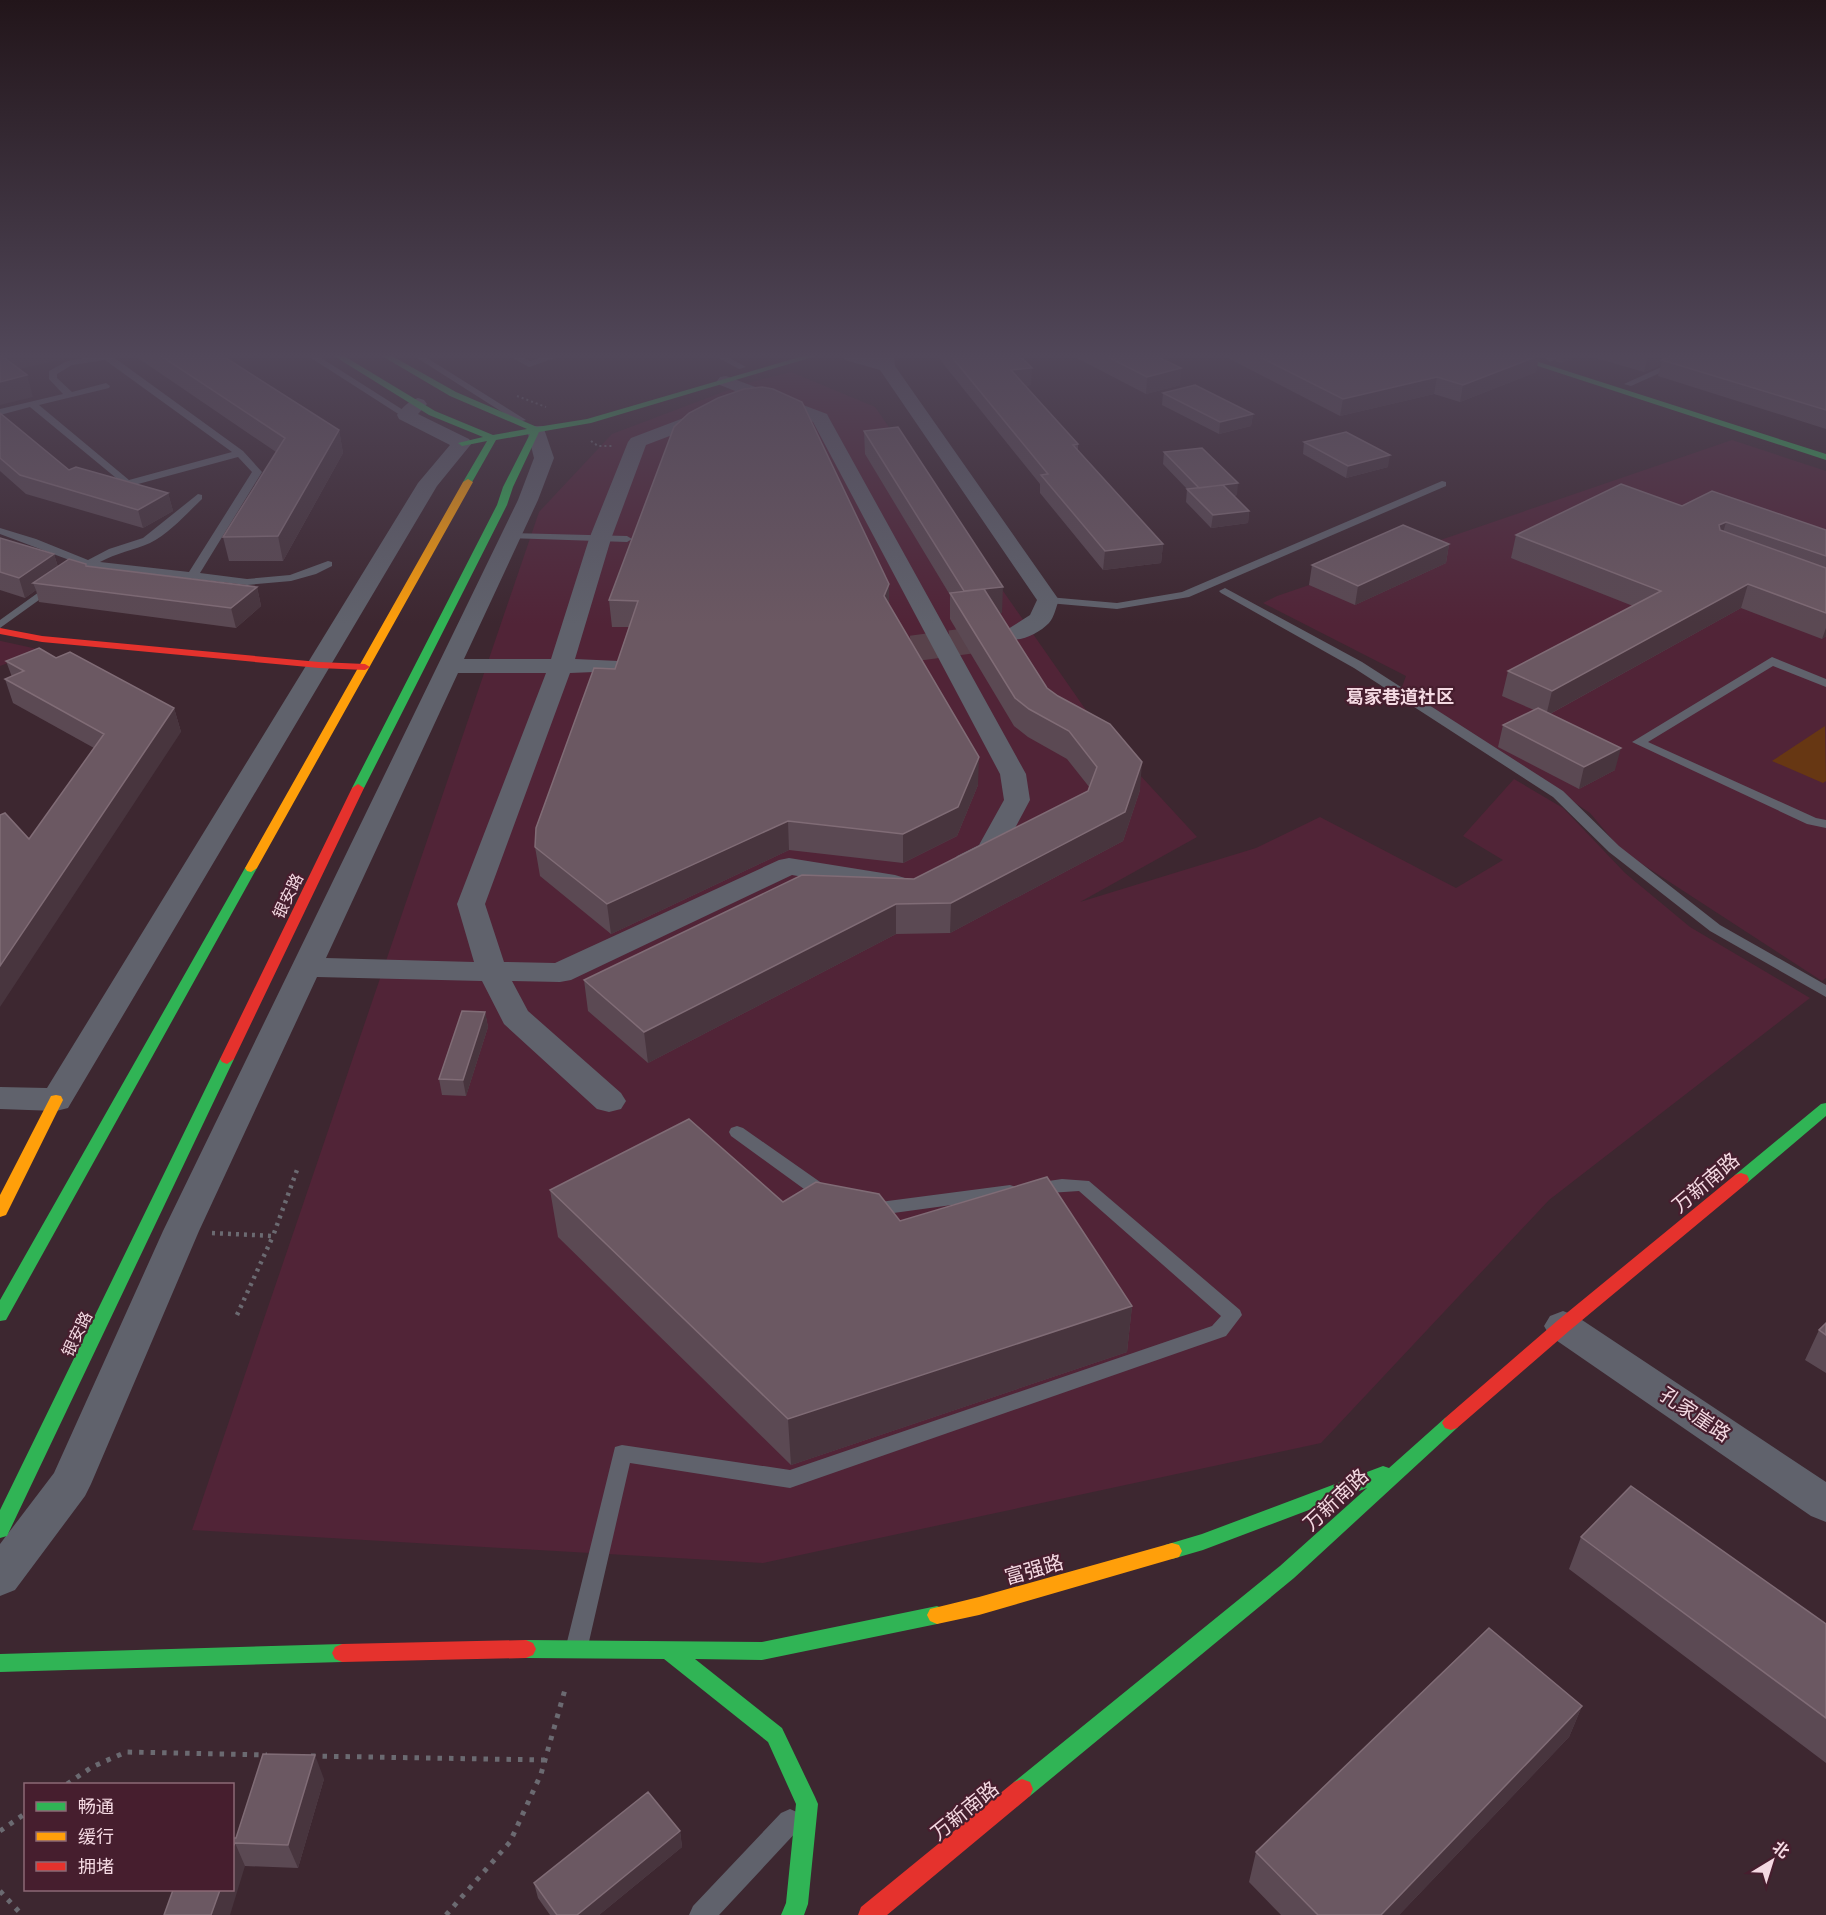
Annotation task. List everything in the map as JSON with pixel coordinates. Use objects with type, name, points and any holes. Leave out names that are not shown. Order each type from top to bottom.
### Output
[{"type":"main road","points":[[0,1315],[489,445]]},
{"type":"main road","name":"银安路","points":[[0,1530],[386,730],[502,505],[508,487],[528,445]]},
{"type":"main road","points":[[1790,445],[1826,457]]},
{"type":"main road","points":[[0,631],[42,639],[319,665],[365,667]]},
{"type":"main road","points":[[0,1211],[56,1100]]},
{"type":"main road","name":"万新南路","points":[[870,1915],[904,1900],[1287,1572],[1398,1469],[1563,1326],[1826,1108]]},
{"type":"main road","name":"富强路","points":[[0,1662],[472,1649],[762,1651],[979,1606],[1203,1542],[1398,1469]]},
{"type":"main road","points":[[668,1650],[775,1735],[807,1804],[797,1904],[792,1915]]},
{"type":"street","points":[[0,1098],[56,1100],[428,483],[460,445]]},
{"type":"street","points":[[0,1577],[70,1485],[181,1231],[528,500],[544,458],[540,445]]},
{"type":"street","points":[[609,1101],[515,1017],[492,971],[471,904],[561,666],[600,539],[637,445]]},
{"type":"street","points":[[835,445],[1013,774],[1017,801],[990,850],[948,871]]},
{"type":"street","points":[[943,445],[1048,600],[1040,619],[1016,634]]},
{"type":"street","points":[[449,666],[611,666]]},
{"type":"street","points":[[306,967],[560,973],[789,866],[917,887]]},
{"type":"street","name":"孔家崖路","points":[[1563,1326],[1826,1504]]},
{"type":"lane","points":[[82,445],[127,483],[240,453]]},
{"type":"lane","points":[[193,575],[257,472],[240,453],[229,445]]},
{"type":"lane","points":[[1048,600],[1117,606],[1185,595],[1442,484]]},
{"type":"lane","points":[[0,531],[63,553],[86,555],[113,551],[147,540],[168,525],[198,497]]},
{"type":"lane","points":[[511,536],[627,539]]},
{"type":"lane","points":[[83,567],[113,551]]},
{"type":"lane","points":[[63,553],[83,567],[193,575],[247,582],[269,582],[312,572],[328,564]]},
{"type":"lane","points":[[0,625],[59,581]]},
{"type":"lane","points":[[1225,591],[1358,666],[1558,794],[1614,849],[1715,928],[1826,992]]},
{"type":"lane","points":[[1826,683],[1772,661],[1638,742],[1812,820],[1826,824]]},
{"type":"lane","points":[[576,1649],[622,1453],[790,1479],[1219,1331],[1233,1315],[1083,1185],[1062,1185],[879,1209],[821,1193],[737,1132]]},
{"type":"lane","points":[[702,1915],[807,1804]]},
{"type":"path","points":[[237,1315],[273,1236],[297,1170]]},
{"type":"path","points":[[181,1231],[273,1236]]},
{"type":"path","points":[[446,1915],[510,1842],[545,1760],[576,1649]]},
{"type":"path","points":[[70,1783],[92,1767],[126,1752],[270,1755]]},
{"type":"path","points":[[306,1756],[545,1760]]},
{"type":"path","points":[[0,1831],[24,1814]]},
{"type":"path","points":[[0,1891],[22,1915]]},
{"type":"shaded area","points":[[601,445],[902,445],[1104,736],[1197,837],[1080,902],[1256,848],[1320,817],[1456,888],[1503,860],[1463,836],[1514,779],[1563,808],[1625,873],[1690,927],[1810,998],[1549,1200],[1321,1443],[763,1563],[192,1530],[539,512]]},
{"type":"shaded area","points":[[1716,445],[1748,445],[1826,471],[1826,978],[1822,981],[1622,851],[1590,813],[1402,687],[1406,676],[1263,603],[1277,596]]},
{"type":"shaded area","points":[[1,641],[42,650],[0,666]]},
{"type":"shaded area","points":[[1825,726],[1826,781],[1823,783],[1772,761]]},
{"type":"building","points":[[0,445],[39,445],[69,470],[76,467],[168,493],[138,510],[20,475],[0,458]]},
{"type":"building","points":[[280,445],[330,445],[278,536],[223,537]]},
{"type":"building","points":[[667,445],[823,445],[889,584],[884,596],[979,757],[958,807],[903,834],[788,821],[607,904],[535,847],[536,828],[594,668],[615,669],[638,601],[609,600]]},
{"type":"building","points":[[873,445],[910,445],[1003,587],[964,591]]},
{"type":"building","points":[[1024,445],[1073,445],[1163,544],[1105,551],[1041,475],[1048,474]]},
{"type":"building","points":[[1310,445],[1372,445],[1390,455],[1348,466]]},
{"type":"building","points":[[1202,448],[1238,483],[1199,488],[1164,452]]},
{"type":"building","points":[[1621,484],[1682,506],[1712,491],[1826,530],[1826,556],[1726,522],[1719,525],[1720,530],[1826,568],[1826,613],[1748,584],[1552,691],[1508,671],[1661,591],[1516,535]]},
{"type":"building","points":[[1223,485],[1249,511],[1213,515],[1187,489]]},
{"type":"building","points":[[1403,525],[1449,544],[1358,586],[1312,565]]},
{"type":"building","points":[[0,538],[54,554],[19,578],[0,572]]},
{"type":"building","points":[[69,559],[86,564],[86,566],[257,587],[231,608],[33,583]]},
{"type":"building","points":[[984,589],[1047,688],[1110,724],[1142,762],[1125,812],[951,903],[896,904],[644,1032],[584,980],[802,875],[914,879],[1088,791],[1097,767],[1069,731],[1029,709],[1015,698],[950,593]]},
{"type":"building","points":[[39,648],[56,658],[70,652],[174,708],[0,966],[0,815],[5,813],[29,839],[104,734],[5,679],[24,671],[6,661]]},
{"type":"building","points":[[1538,708],[1621,748],[1584,767],[1503,725]]},
{"type":"building","points":[[462,1011],[485,1012],[463,1080],[439,1079]]},
{"type":"building","points":[[689,1119],[783,1202],[816,1182],[879,1194],[900,1221],[1047,1177],[1132,1306],[788,1419],[550,1190]]},
{"type":"building","points":[[1826,1323],[1826,1335],[1819,1330]]},
{"type":"building","points":[[1631,1486],[1826,1624],[1826,1718],[1581,1537]]},
{"type":"building","points":[[1489,1628],[1582,1706],[1381,1915],[1318,1915],[1256,1852]]},
{"type":"building","points":[[263,1754],[315,1755],[288,1845],[235,1843],[234,1845],[234,1838],[236,1838]]},
{"type":"building","points":[[648,1792],[680,1831],[577,1915],[557,1915],[534,1883]]},
{"type":"building","points":[[173,1891],[220,1891],[211,1915],[164,1915]]},
{"type":"tunnel","points":[[873,654],[1004,636]]},
{"type":"traffic: fast","points":[[468,482],[489,445]]},
{"type":"traffic: fast","points":[[358,788],[502,505],[508,487],[528,445]]},
{"type":"traffic: fast","points":[[1790,445],[1826,457]]},
{"type":"traffic: fast","points":[[0,1315],[251,868]]},
{"type":"traffic: fast","points":[[0,1530],[227,1059]]},
{"type":"traffic: fast","points":[[1741,1179],[1826,1108]]},
{"type":"traffic: fast","points":[[1022,1789],[1287,1572],[1451,1423]]},
{"type":"traffic: fast","points":[[1172,1551],[1203,1542],[1383,1474]]},
{"type":"traffic: fast","points":[[668,1650],[762,1651],[937,1615]]},
{"type":"traffic: fast","points":[[526,1649],[668,1650],[775,1735],[807,1804],[797,1904],[792,1915]]},
{"type":"traffic: fast","points":[[0,1663],[342,1653]]},
{"type":"traffic: slow","points":[[251,868],[468,482]]},
{"type":"traffic: slow","points":[[0,1211],[56,1100]]},
{"type":"traffic: slow","points":[[937,1615],[979,1606],[1172,1551]]},
{"type":"traffic: jam","points":[[0,631],[42,639],[319,665],[365,667]]},
{"type":"traffic: jam","points":[[227,1059],[358,788]]},
{"type":"traffic: jam","points":[[1451,1423],[1563,1326],[1741,1179]]},
{"type":"traffic: jam","points":[[342,1653],[526,1649]]},
{"type":"traffic: jam","points":[[869,1915],[1022,1789]]},
{"type":"district","name":"葛家巷道社区","points":[[1400,697]]}]
